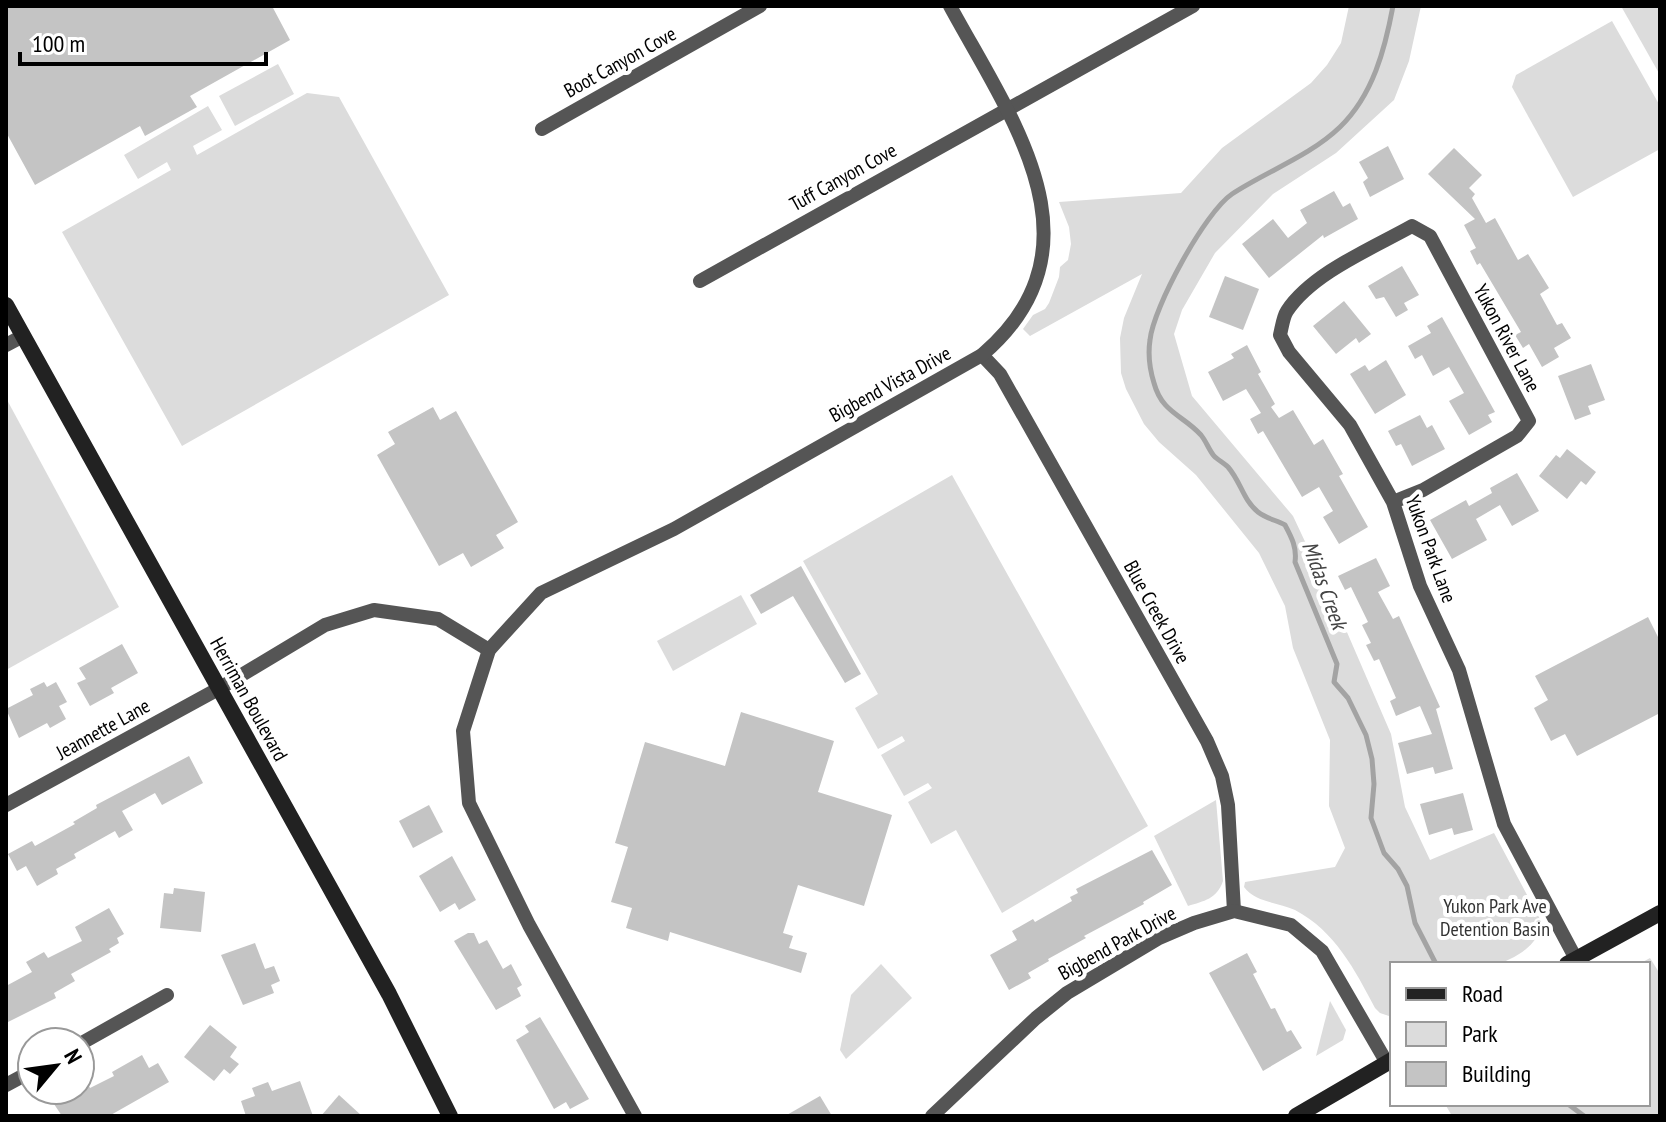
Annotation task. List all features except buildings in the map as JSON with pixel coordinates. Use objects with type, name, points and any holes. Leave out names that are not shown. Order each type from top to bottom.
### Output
[{"type":"main road","name":"Herriman Boulevard","points":[[6,305],[389,994],[450,1116]]},
{"type":"main road","points":[[1571,962],[1660,913]]},
{"type":"main road","points":[[1296,1116],[1389,1062]]},
{"type":"street","name":"Boot Canyon Cove","points":[[542,129],[760,6]]},
{"type":"street","name":"Bigbend Vista Drive","points":[[489,650],[541,593],[674,529],[982,355],[1007,331],[1024,306],[1040,264],[1043,210],[1036,172],[950,6]]},
{"type":"street","name":"Tuff Canyon Cove","points":[[700,281],[1193,6]]},
{"type":"street","name":"Yukon Park Lane","points":[[1412,226],[1329,273],[1307,290],[1286,313],[1280,335],[1289,352],[1350,425],[1393,502],[1420,586],[1459,670],[1504,824],[1571,962]]},
{"type":"street","name":"Yukon River Lane","points":[[1393,502],[1423,490],[1517,436],[1529,421],[1430,236],[1412,226]]},
{"type":"street","points":[[6,345],[23,336]]},
{"type":"street","name":"Blue Creek Drive","points":[[982,355],[1000,374],[1207,741],[1222,776],[1228,805],[1234,911]]},
{"type":"street","name":"Jeannette Lane","points":[[6,805],[220,688],[325,625],[374,610],[438,619],[489,650]]},
{"type":"street","points":[[489,650],[463,731],[469,803],[529,925],[635,1116]]},
{"type":"street","points":[[1234,911],[1291,925],[1322,951],[1389,1062]]},
{"type":"street","name":"Bigbend Park Drive","points":[[932,1116],[1067,993],[1159,938],[1234,911]]},
{"type":"street","points":[[96,1035],[167,995]]},
{"type":"green space","name":"Yukon Park Ave Detention Basin","points":[[1349,6],[1421,6],[1409,61],[1394,100],[1336,153],[1273,194],[1215,253],[1182,310],[1174,334],[1192,396],[1293,516],[1391,734],[1405,807],[1430,860],[1494,833],[1541,921],[1532,943],[1518,955],[1502,962],[1390,962],[1390,1016],[1375,1008],[1351,966],[1322,929],[1295,910],[1261,899],[1244,887],[1245,882],[1335,867],[1345,848],[1329,806],[1330,740],[1293,648],[1285,606],[1259,553],[1196,475],[1144,424],[1126,389],[1121,373],[1120,338],[1124,318],[1142,274],[1030,336],[1023,329],[1033,315],[1049,303],[1060,267],[1068,260],[1071,244],[1069,227],[1059,202],[1181,193],[1222,148],[1311,83],[1341,43]]},
{"type":"green space","points":[[1621,6],[1660,6],[1660,75]]},
{"type":"green space","points":[[1612,21],[1660,106],[1660,149],[1573,197],[1512,87],[1516,75]]},
{"type":"green space","points":[[278,64],[294,94],[235,126],[219,96]]},
{"type":"green space","points":[[307,93],[339,97],[449,295],[182,446],[62,232],[171,170],[167,162],[138,179],[124,155],[208,106],[222,130],[193,146],[197,155]]},
{"type":"green space","points":[[6,398],[119,607],[6,670]]},
{"type":"green space","points":[[952,475],[1148,826],[1002,913],[956,830],[931,844],[908,802],[932,788],[928,783],[904,796],[881,755],[905,741],[902,736],[878,749],[855,708],[878,694],[803,561]]},
{"type":"green space","points":[[741,595],[757,624],[673,671],[657,641]]},
{"type":"green space","points":[[1216,800],[1223,881],[1214,896],[1188,906],[1154,836]]},
{"type":"green space","points":[[1650,958],[1660,974],[1660,1116],[1452,1116],[1446,1106],[1650,1106],[1650,962],[1643,962]]},
{"type":"green space","points":[[881,964],[912,998],[846,1059],[840,1050],[851,995]]},
{"type":"green space","points":[[1330,1001],[1346,1030],[1343,1040],[1316,1056]]},
{"type":"waterway","name":"Midas Creek","points":[[1393,6],[1376,71],[1361,101],[1340,127],[1302,155],[1232,194],[1208,220],[1160,306],[1153,325],[1149,356],[1154,383],[1162,401],[1201,435],[1214,456],[1232,473],[1253,507],[1285,525],[1290,534],[1295,548],[1295,562],[1337,664],[1334,682],[1348,698],[1366,735],[1374,784],[1371,818],[1384,853],[1407,886],[1415,923],[1435,962]]},
{"type":"waterway","name":"Midas Creek","points":[[1571,1106],[1584,1116]]}]
